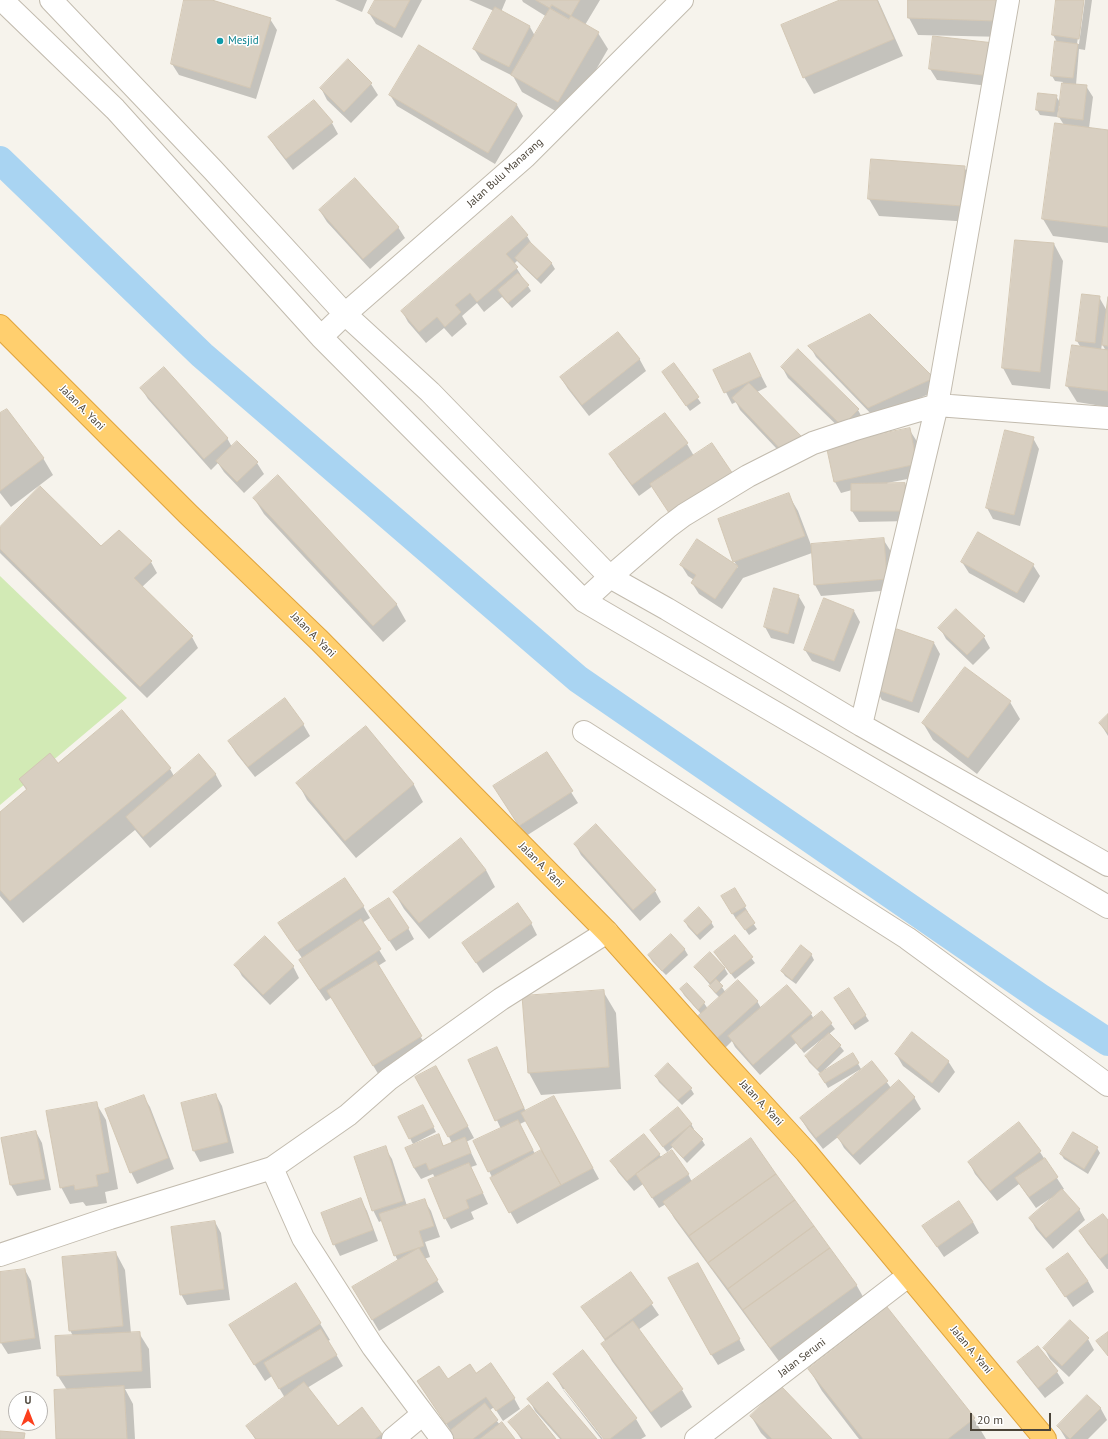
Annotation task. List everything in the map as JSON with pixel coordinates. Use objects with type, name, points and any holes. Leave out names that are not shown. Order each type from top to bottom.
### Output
[{"type":"highway","name":"Jalan A. Yani","points":[[0,326],[189,515],[320,641],[607,932],[806,1152],[1045,1439]]},
{"type":"street","points":[[2,0],[115,109],[321,337],[584,601],[1108,907]]},
{"type":"street","points":[[51,0],[213,170],[345,314],[430,392],[610,577],[861,725],[1108,865]]},
{"type":"street","name":"Jalan Bulu Manarang","points":[[321,337],[345,314],[526,157],[682,0]]},
{"type":"street","points":[[861,725],[937,405],[1008,0]]},
{"type":"street","points":[[189,192],[213,170]]},
{"type":"street","points":[[584,601],[668,527],[748,476],[813,443],[937,405],[1108,418]]},
{"type":"street","points":[[584,732],[907,938],[1108,1085]]},
{"type":"street","points":[[0,1255],[110,1218],[272,1168],[348,1115],[389,1079],[501,999],[607,932]]},
{"type":"street","points":[[272,1168],[303,1238],[373,1347],[442,1439]]},
{"type":"street","name":"Jalan Seruni","points":[[696,1439],[908,1276]]},
{"type":"street","points":[[393,1439],[423,1414]]},
{"type":"green space","points":[[0,576],[127,698],[0,805]]},
{"type":"building","name":"Mesjid","points":[[184,0],[212,0],[271,18],[250,88],[171,64]]},
{"type":"building","points":[[375,0],[410,0],[395,28],[368,13]]},
{"type":"building","points":[[536,0],[580,0],[569,19]]},
{"type":"building","points":[[840,0],[877,0],[894,39],[803,78],[781,25]]},
{"type":"building","points":[[908,0],[997,0],[996,21],[908,18]]},
{"type":"building","points":[[1056,0],[1084,0],[1079,39],[1052,35]]},
{"type":"building","points":[[552,5],[599,32],[558,102],[511,75]]},
{"type":"building","points":[[495,7],[530,26],[509,67],[473,49]]},
{"type":"building","points":[[933,36],[994,43],[991,76],[929,69]]},
{"type":"building","points":[[1055,41],[1078,44],[1073,78],[1051,76]]},
{"type":"building","points":[[419,45],[517,104],[488,153],[389,95]]},
{"type":"building","points":[[348,59],[372,83],[344,112],[320,88]]},
{"type":"building","points":[[1062,83],[1087,85],[1083,120],[1058,117]]},
{"type":"building","points":[[1038,93],[1057,95],[1054,112],[1036,110]]},
{"type":"building","points":[[314,100],[333,122],[286,159],[268,137]]},
{"type":"building","points":[[1055,123],[1108,130],[1108,227],[1042,219]]},
{"type":"building","points":[[871,159],[965,166],[962,206],[868,199]]},
{"type":"building","points":[[355,178],[399,227],[363,259],[319,210]]},
{"type":"building","points":[[512,216],[528,235],[506,254],[518,267],[477,302],[470,293],[455,305],[461,312],[445,327],[437,317],[419,332],[401,311]]},
{"type":"building","points":[[1015,240],[1054,243],[1040,372],[1002,368]]},
{"type":"building","points":[[530,242],[552,263],[537,279],[515,258]]},
{"type":"building","points":[[518,273],[529,285],[508,303],[498,290]]},
{"type":"building","points":[[1082,294],[1100,296],[1095,343],[1076,341]]},
{"type":"building","points":[[1108,297],[1108,346],[1102,345]]},
{"type":"building","points":[[870,314],[934,378],[868,408],[808,346]]},
{"type":"building","points":[[618,332],[640,359],[582,405],[560,377]]},
{"type":"building","points":[[1072,345],[1108,350],[1108,391],[1066,386]]},
{"type":"building","points":[[798,349],[859,409],[842,426],[781,367]]},
{"type":"building","points":[[750,353],[761,376],[724,393],[713,370]]},
{"type":"building","points":[[674,363],[699,397],[686,406],[662,372]]},
{"type":"building","points":[[164,367],[228,438],[204,459],[140,388]]},
{"type":"building","points":[[749,383],[804,439],[786,455],[732,398]]},
{"type":"building","points":[[7,409],[44,458],[0,491],[0,413]]},
{"type":"building","points":[[665,413],[688,443],[632,485],[609,454]]},
{"type":"building","points":[[910,428],[917,464],[834,482],[826,445]]},
{"type":"building","points":[[1005,430],[1034,437],[1014,515],[986,508]]},
{"type":"building","points":[[237,441],[258,462],[237,482],[216,461]]},
{"type":"building","points":[[712,443],[735,477],[673,519],[650,484]]},
{"type":"building","points":[[278,475],[397,604],[373,626],[253,498]]},
{"type":"building","points":[[905,483],[906,511],[851,511],[851,484]]},
{"type":"building","points":[[40,486],[101,546],[119,530],[152,561],[134,578],[193,636],[140,687],[0,549],[0,527]]},
{"type":"building","points":[[789,493],[805,536],[733,562],[718,519]]},
{"type":"building","points":[[978,532],[1034,564],[1017,593],[961,562]]},
{"type":"building","points":[[884,538],[887,579],[814,585],[811,544]]},
{"type":"building","points":[[697,539],[738,566],[715,599],[691,583],[696,575],[680,565]]},
{"type":"building","points":[[774,588],[799,595],[788,634],[764,627]]},
{"type":"building","points":[[824,598],[854,610],[834,661],[804,650]]},
{"type":"building","points":[[956,609],[985,636],[967,655],[938,628]]},
{"type":"building","points":[[897,629],[934,642],[912,702],[875,689]]},
{"type":"building","points":[[965,667],[1011,701],[968,758],[922,723]]},
{"type":"building","points":[[285,698],[304,724],[248,767],[228,741]]},
{"type":"building","points":[[122,710],[171,768],[10,901],[0,890],[0,812],[27,789],[19,779],[50,753],[58,763]]},
{"type":"building","points":[[1108,714],[1108,733],[1099,723]]},
{"type":"building","points":[[366,726],[414,784],[345,841],[296,783]]},
{"type":"building","points":[[547,752],[573,791],[519,826],[493,786]]},
{"type":"building","points":[[199,754],[216,774],[143,837],[126,817]]},
{"type":"building","points":[[596,824],[656,890],[633,910],[574,844]]},
{"type":"building","points":[[461,838],[486,870],[419,923],[393,892]]},
{"type":"building","points":[[345,878],[364,906],[297,951],[278,923]]},
{"type":"building","points":[[735,888],[746,906],[732,914],[721,896]]},
{"type":"building","points":[[389,898],[409,928],[389,941],[369,911]]},
{"type":"building","points":[[518,903],[532,923],[476,963],[462,943]]},
{"type":"building","points":[[699,907],[712,922],[697,935],[684,921]]},
{"type":"building","points":[[746,910],[755,923],[745,930],[736,918]]},
{"type":"building","points":[[361,919],[381,949],[319,990],[299,960]]},
{"type":"building","points":[[671,934],[685,949],[662,971],[648,955]]},
{"type":"building","points":[[735,935],[753,957],[731,974],[714,952]]},
{"type":"building","points":[[265,936],[294,966],[263,995],[234,965]]},
{"type":"building","points":[[801,945],[812,954],[792,980],[781,971]]},
{"type":"building","points":[[710,952],[725,968],[710,983],[694,967]]},
{"type":"building","points":[[376,961],[422,1036],[373,1066],[327,991]]},
{"type":"building","points":[[716,979],[723,986],[716,993],[709,986]]},
{"type":"building","points":[[738,980],[758,1001],[715,1040],[695,1019]]},
{"type":"building","points":[[687,983],[705,1002],[698,1010],[680,989]]},
{"type":"building","points":[[787,985],[812,1013],[753,1065],[728,1036]]},
{"type":"building","points":[[849,988],[866,1015],[852,1025],[834,998]]},
{"type":"building","points":[[604,990],[609,1067],[528,1073],[522,996]]},
{"type":"building","points":[[822,1011],[832,1023],[801,1049],[791,1036]]},
{"type":"building","points":[[912,1032],[949,1061],[932,1083],[895,1054]]},
{"type":"building","points":[[829,1033],[841,1045],[817,1069],[805,1056]]},
{"type":"building","points":[[497,1047],[524,1108],[495,1121],[468,1060]]},
{"type":"building","points":[[853,1053],[859,1063],[825,1083],[819,1074]]},
{"type":"building","points":[[872,1061],[888,1081],[816,1138],[800,1118]]},
{"type":"building","points":[[668,1063],[692,1088],[678,1100],[655,1076]]},
{"type":"building","points":[[436,1066],[468,1126],[448,1137],[415,1077]]},
{"type":"building","points":[[899,1080],[915,1097],[853,1155],[837,1137]]},
{"type":"building","points":[[216,1094],[228,1142],[193,1151],[181,1103]]},
{"type":"building","points":[[144,1095],[168,1158],[130,1173],[105,1109]]},
{"type":"building","points":[[554,1096],[593,1168],[561,1185],[521,1113]]},
{"type":"building","points":[[97,1102],[109,1172],[96,1175],[98,1186],[75,1190],[74,1185],[60,1188],[46,1111]]},
{"type":"building","points":[[423,1105],[434,1127],[409,1139],[398,1117]]},
{"type":"building","points":[[678,1107],[692,1124],[663,1147],[650,1130]]},
{"type":"building","points":[[518,1120],[533,1150],[488,1172],[473,1141]]},
{"type":"building","points":[[1019,1122],[1041,1151],[990,1191],[968,1162]]},
{"type":"building","points":[[690,1126],[703,1139],[683,1158],[671,1145]]},
{"type":"building","points":[[36,1131],[45,1179],[10,1185],[1,1138]]},
{"type":"building","points":[[1073,1132],[1098,1147],[1084,1169],[1060,1154]]},
{"type":"building","points":[[439,1134],[443,1146],[465,1137],[471,1153],[429,1170],[426,1163],[414,1168],[405,1148]]},
{"type":"building","points":[[644,1134],[660,1154],[627,1181],[610,1161]]},
{"type":"building","points":[[751,1138],[776,1174],[689,1236],[663,1202]]},
{"type":"building","points":[[386,1146],[403,1201],[372,1211],[354,1157]]},
{"type":"building","points":[[541,1150],[561,1185],[509,1213],[490,1178]]},
{"type":"building","points":[[672,1150],[689,1174],[652,1198],[636,1174]]},
{"type":"building","points":[[1045,1158],[1058,1177],[1029,1197],[1015,1178]]},
{"type":"building","points":[[469,1163],[483,1193],[466,1200],[469,1208],[444,1219],[428,1180]]},
{"type":"building","points":[[776,1174],[795,1200],[708,1263],[689,1236]]},
{"type":"building","points":[[1062,1189],[1080,1209],[1046,1238],[1029,1218]]},
{"type":"building","points":[[361,1198],[373,1230],[333,1245],[321,1213]]},
{"type":"building","points":[[425,1199],[434,1226],[419,1231],[424,1246],[394,1256],[379,1214]]},
{"type":"building","points":[[795,1200],[814,1226],[728,1289],[708,1263]]},
{"type":"building","points":[[959,1201],[973,1222],[937,1247],[922,1226]]},
{"type":"building","points":[[1103,1214],[1108,1220],[1108,1253],[1100,1259],[1079,1231]]},
{"type":"building","points":[[215,1221],[224,1289],[180,1295],[171,1227]]},
{"type":"building","points":[[814,1226],[830,1248],[743,1310],[728,1289]]},
{"type":"building","points":[[419,1248],[438,1280],[372,1320],[352,1287]]},
{"type":"building","points":[[830,1248],[857,1285],[770,1348],[743,1310]]},
{"type":"building","points":[[116,1252],[123,1326],[69,1331],[62,1257]]},
{"type":"building","points":[[1068,1253],[1088,1281],[1065,1297],[1046,1269]]},
{"type":"building","points":[[698,1263],[740,1339],[711,1355],[668,1278]]},
{"type":"building","points":[[25,1269],[35,1338],[0,1343],[0,1272]]},
{"type":"building","points":[[631,1272],[653,1303],[605,1339],[581,1307]]},
{"type":"building","points":[[296,1283],[321,1323],[254,1365],[229,1325]]},
{"type":"building","points":[[887,1307],[975,1418],[948,1439],[863,1439],[808,1369]]},
{"type":"building","points":[[1070,1320],[1089,1338],[1062,1366],[1043,1348]]},
{"type":"building","points":[[633,1321],[683,1389],[651,1412],[601,1344]]},
{"type":"building","points":[[321,1329],[337,1355],[279,1389],[264,1363]]},
{"type":"building","points":[[140,1332],[142,1371],[57,1376],[55,1336]]},
{"type":"building","points":[[1108,1332],[1108,1356],[1096,1341]]},
{"type":"building","points":[[1038,1346],[1058,1371],[1038,1388],[1017,1362]]},
{"type":"building","points":[[583,1350],[637,1418],[610,1439],[604,1439],[553,1374]]},
{"type":"building","points":[[491,1363],[515,1398],[496,1411],[486,1397],[446,1424],[417,1381],[439,1366],[448,1379],[470,1364],[476,1373]]},
{"type":"building","points":[[304,1382],[338,1426],[362,1407],[382,1434],[375,1439],[256,1439],[246,1426]]},
{"type":"building","points":[[548,1382],[597,1439],[562,1439],[527,1399]]},
{"type":"building","points":[[124,1386],[127,1439],[56,1439],[54,1390]]},
{"type":"building","points":[[781,1386],[832,1439],[772,1439],[750,1416]]},
{"type":"building","points":[[1087,1395],[1101,1408],[1070,1439],[1057,1426]]},
{"type":"building","points":[[485,1403],[498,1420],[473,1439],[449,1439],[445,1435]]},
{"type":"building","points":[[529,1405],[556,1439],[523,1439],[508,1422]]},
{"type":"building","points":[[502,1422],[515,1439],[480,1439]]},
{"type":"building","points":[[0,1431],[25,1433],[24,1439],[0,1439]]},
{"type":"waterway","points":[[0,160],[202,355],[578,679],[1041,998],[1108,1042]]},
{"type":"place","name":"Mesjid","points":[[220,41]]}]
